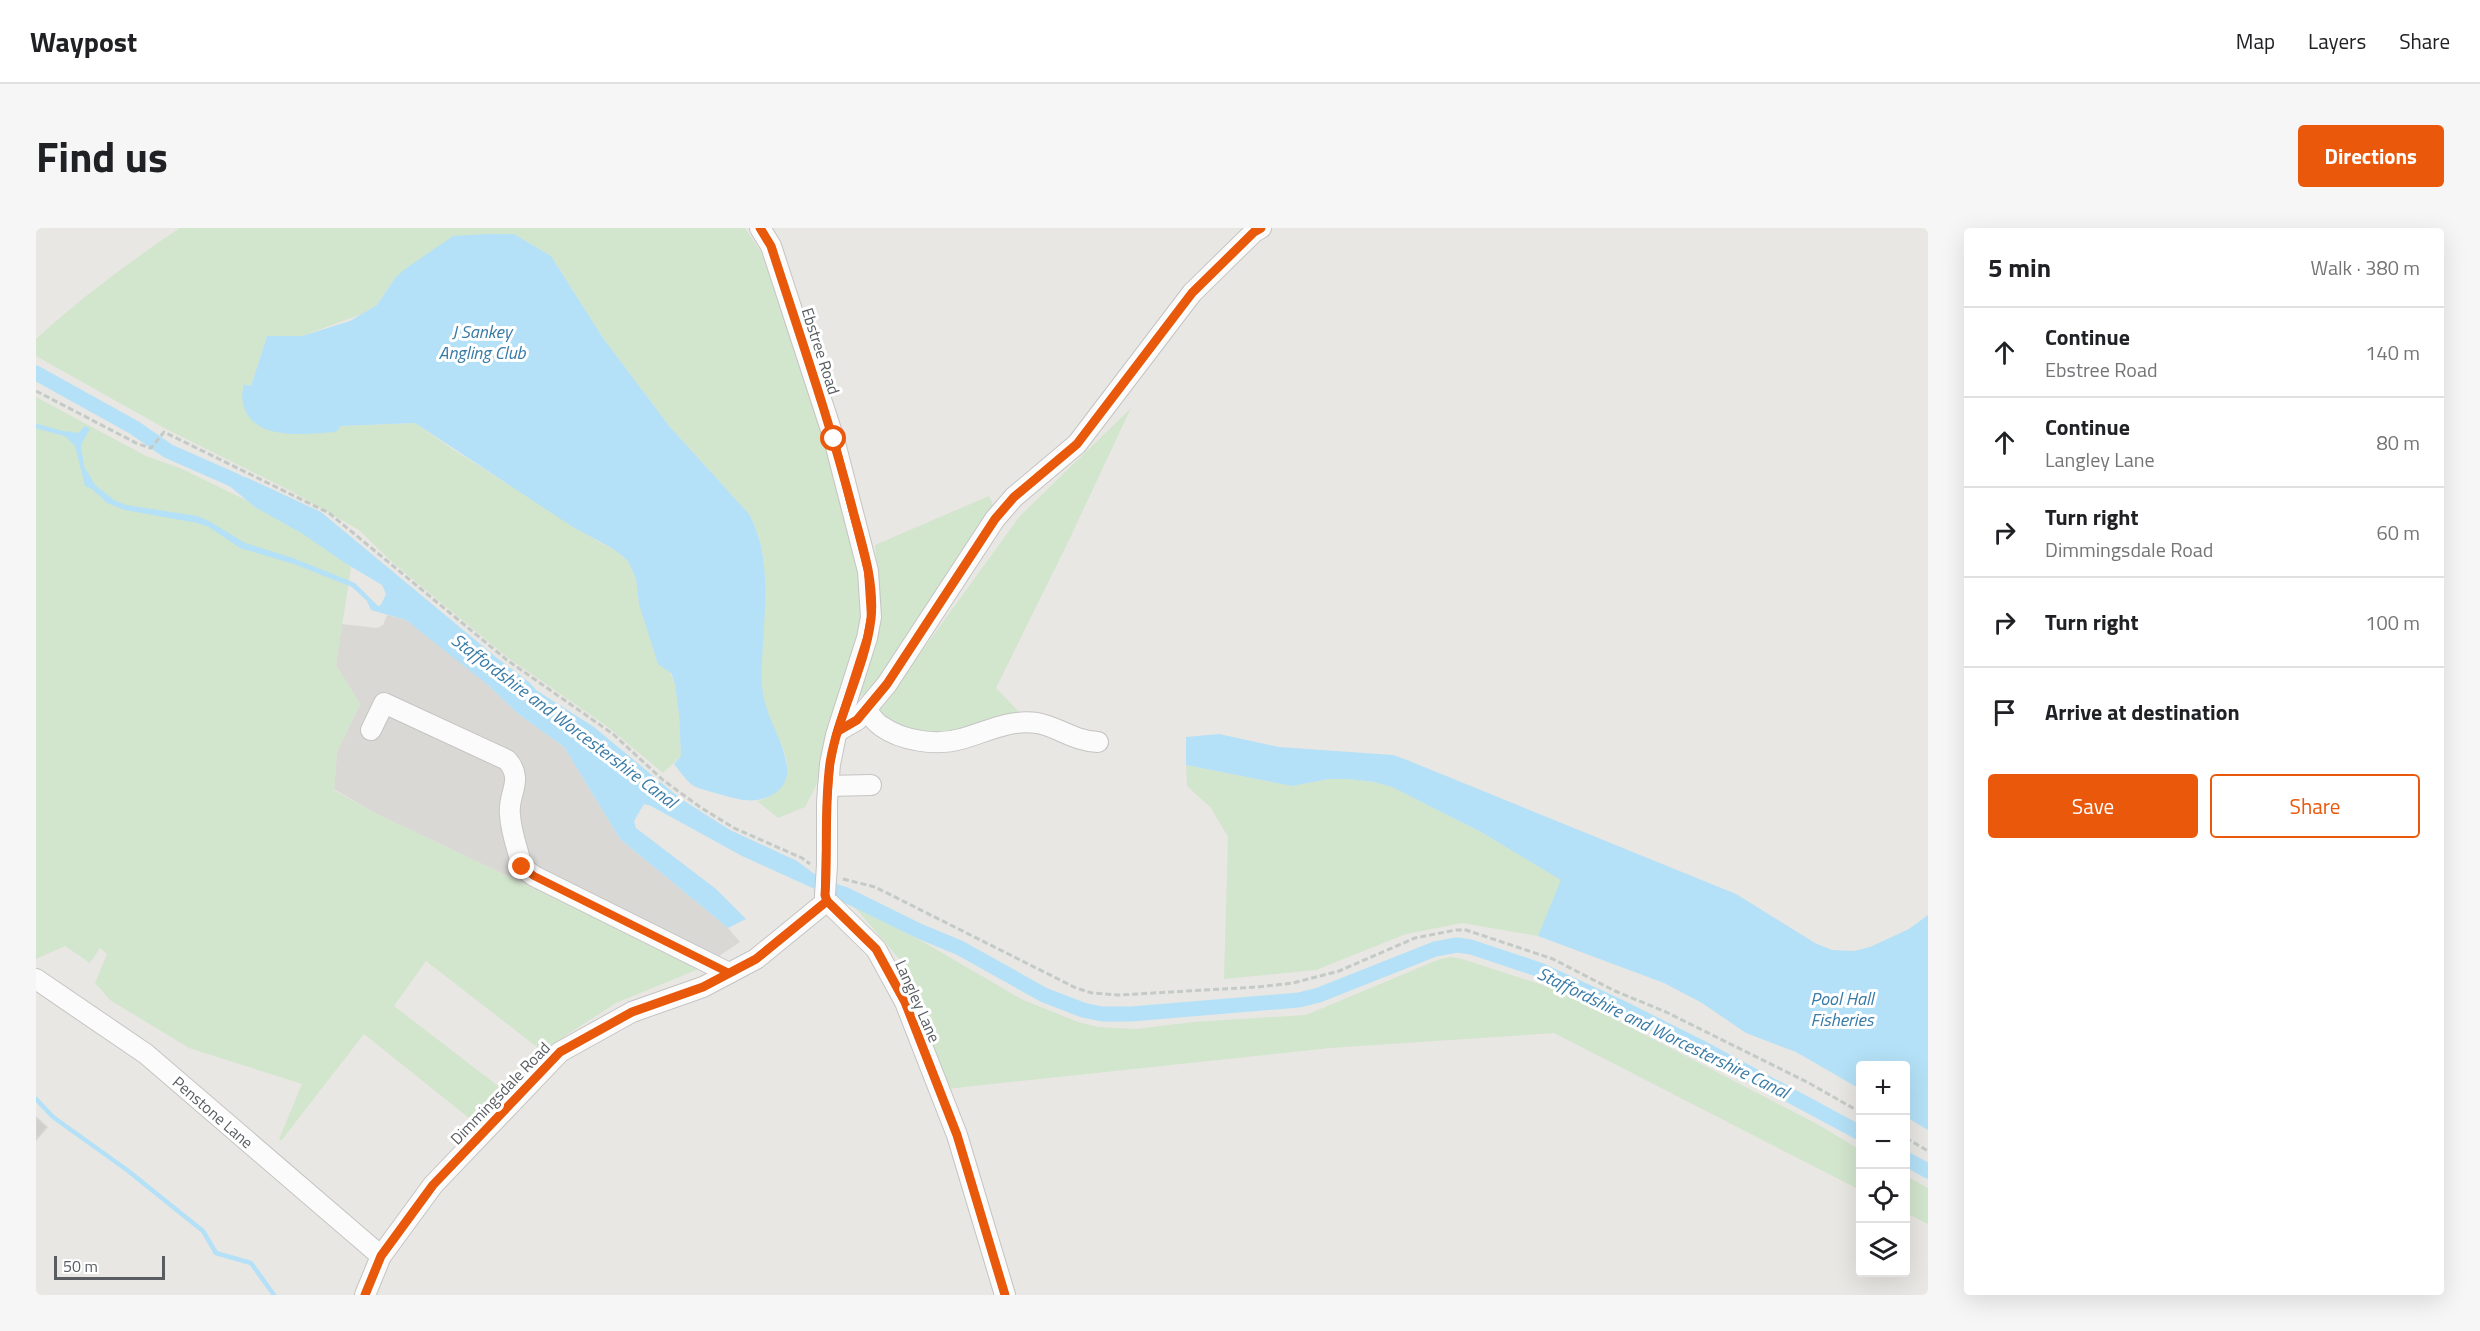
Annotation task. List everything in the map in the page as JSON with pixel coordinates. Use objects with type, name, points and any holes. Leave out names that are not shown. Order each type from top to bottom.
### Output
[{"type":"street","name":"Ebstree Road","points":[[760,228],[771,246],[834,439],[868,571],[871,617],[838,731]]},
{"type":"street","points":[[826,898],[828,786],[830,764],[838,731],[857,720],[887,684],[995,519],[1014,497],[1077,444],[1192,293],[1254,232],[1261,228]]},
{"type":"street","points":[[371,730],[384,703],[507,760],[514,768],[515,782],[509,813],[522,867],[534,876],[729,973]]},
{"type":"street","points":[[866,709],[879,725],[888,730],[910,738],[934,742],[960,739],[1005,724],[1016,723],[1036,723],[1082,741],[1098,742]]},
{"type":"street","points":[[828,786],[871,785]]},
{"type":"street","name":"Dimmingsdale Road","points":[[365,1295],[381,1256],[433,1185],[560,1052],[632,1012],[703,987],[756,959],[826,898]]},
{"type":"street","name":"Langley Lane","points":[[826,898],[876,948],[905,1002],[957,1135],[1005,1295]]},
{"type":"street","name":"Penstone Lane","points":[[36,979],[146,1054],[381,1256]]},
{"type":"path","points":[[36,391],[138,444],[151,447],[164,432],[329,513],[507,660],[613,734],[663,780],[700,807],[734,828],[827,871],[875,887],[1076,988],[1102,994],[1257,987],[1301,982],[1339,971],[1415,938],[1466,930],[1553,959],[1807,1082],[1856,1110]]},
{"type":"path","points":[[802,858],[816,861],[819,859],[819,846],[826,844]]},
{"type":"path","points":[[1910,1141],[1928,1151]]},
{"type":"shaded area","points":[[387,615],[406,620],[438,643],[517,713],[564,747],[620,839],[728,928],[740,942],[701,968],[371,811],[334,789],[337,752],[360,704],[336,665],[342,624],[377,628],[383,625]]},
{"type":"green space","points":[[180,228],[745,228],[761,252],[821,422],[857,555],[862,626],[840,689],[816,786],[805,807],[778,818],[757,801],[768,797],[781,787],[786,776],[787,763],[762,698],[764,572],[762,552],[749,514],[670,427],[603,338],[551,256],[514,234],[453,236],[395,278],[377,305],[362,314],[302,336],[267,336],[251,386],[244,384],[335,432],[341,426],[415,423],[454,450],[615,550],[628,561],[636,579],[639,604],[675,684],[681,756],[663,773],[608,727],[507,657],[392,562],[359,530],[291,491],[166,429],[36,356],[36,339],[106,281]]},
{"type":"green space","points":[[36,397],[146,456],[180,468],[289,521],[352,561],[336,665],[360,704],[337,752],[334,790],[371,811],[701,968],[616,1003],[542,1051],[426,961],[394,1006],[502,1089],[469,1118],[364,1034],[281,1141],[279,1139],[302,1084],[189,1048],[110,1000],[95,983],[107,954],[100,948],[90,963],[65,946],[36,959]]},
{"type":"green space","points":[[1131,408],[996,688],[1023,716],[968,745],[905,731],[877,713],[1019,517]]},
{"type":"green space","points":[[989,496],[993,505],[873,688],[855,700],[869,652],[880,595],[875,545]]},
{"type":"green space","points":[[1186,765],[1292,786],[1329,779],[1348,779],[1392,787],[1481,832],[1562,880],[1538,936],[1462,923],[1406,934],[1316,970],[1224,979],[1228,837],[1211,808],[1187,786]]},
{"type":"green space","points":[[853,905],[927,944],[1021,999],[1078,1022],[1098,1027],[1136,1029],[1193,1022],[1306,1015],[1440,959],[1451,957],[1462,959],[1558,990],[1819,1125],[1856,1148],[1856,1188],[1554,1033],[1330,1048],[946,1089],[907,968]]},
{"type":"green space","points":[[1910,1178],[1928,1188],[1928,1224],[1910,1215]]},
{"type":"water","name":"J Sankey Angling Club","points":[[514,234],[551,256],[603,338],[670,427],[749,514],[758,534],[765,576],[763,695],[787,767],[784,783],[774,794],[760,799],[744,800],[699,788],[690,783],[674,764],[681,756],[675,684],[671,673],[658,664],[639,604],[636,579],[628,561],[615,550],[573,527],[415,423],[341,426],[336,432],[296,434],[268,430],[248,416],[242,401],[244,384],[251,386],[267,336],[302,336],[350,321],[377,305],[395,278],[405,269],[453,236]]},
{"type":"water","points":[[85,426],[90,429],[81,445],[84,466],[95,485],[114,500],[126,505],[197,516],[245,543],[293,558],[355,583],[378,606],[381,605],[386,594],[382,585],[303,534],[255,507],[216,475],[219,470],[248,478],[321,512],[536,690],[594,727],[681,799],[730,830],[797,861],[813,873],[849,889],[874,916],[742,856],[644,804],[634,821],[636,828],[716,889],[746,919],[728,928],[620,839],[564,747],[517,713],[488,685],[406,620],[371,610],[367,601],[352,587],[294,564],[240,548],[209,527],[125,510],[107,503],[92,489],[85,486],[75,446],[65,436],[66,431],[78,433]]},
{"type":"water","name":"Pool Hall Fisheries","points":[[1219,734],[1279,747],[1393,755],[1736,894],[1815,943],[1832,950],[1854,951],[1870,947],[1909,929],[1928,915],[1928,1130],[1910,1119],[1910,1061],[1856,1061],[1856,1087],[1796,1052],[1746,1033],[1702,1003],[1664,983],[1538,936],[1561,880],[1481,832],[1392,787],[1374,782],[1329,779],[1292,786],[1186,765],[1186,737]]},
{"type":"building","points":[[36,1117],[47,1127],[36,1140]]},
{"type":"waterway","name":"Staffordshire and Worcestershire Canal","points":[[36,373],[135,428],[168,451],[236,481]]},
{"type":"waterway","points":[[36,426],[69,435]]},
{"type":"waterway","name":"Staffordshire and Worcestershire Canal","points":[[844,894],[919,931],[960,948],[1044,995],[1083,1010],[1102,1014],[1131,1014],[1299,1000],[1319,995],[1435,949],[1457,945],[1471,947],[1540,970],[1618,1006],[1702,1048],[1856,1131]]},
{"type":"waterway","points":[[36,1099],[53,1117],[127,1170],[203,1231],[216,1253],[251,1263],[274,1295]]},
{"type":"waterway","name":"Staffordshire and Worcestershire Canal","points":[[1910,1161],[1928,1171]]},
{"type":"cycle path","points":[[760,228],[771,246],[824,409],[863,548],[871,590],[872,605],[868,637],[830,763],[825,895],[827,901],[876,949],[905,1002],[957,1135],[1005,1295]]},
{"type":"cycle path","points":[[838,731],[857,720],[887,684],[995,519],[1014,497],[1077,444],[1192,293],[1254,232],[1261,228]]},
{"type":"cycle path","points":[[365,1295],[381,1256],[433,1185],[560,1052],[632,1012],[703,987],[756,959],[827,901]]},
{"type":"route","points":[[522,867],[534,876],[729,973],[756,959],[827,901],[825,895],[826,840],[830,764],[836,735],[867,638],[871,617],[868,571],[834,439]]}]
